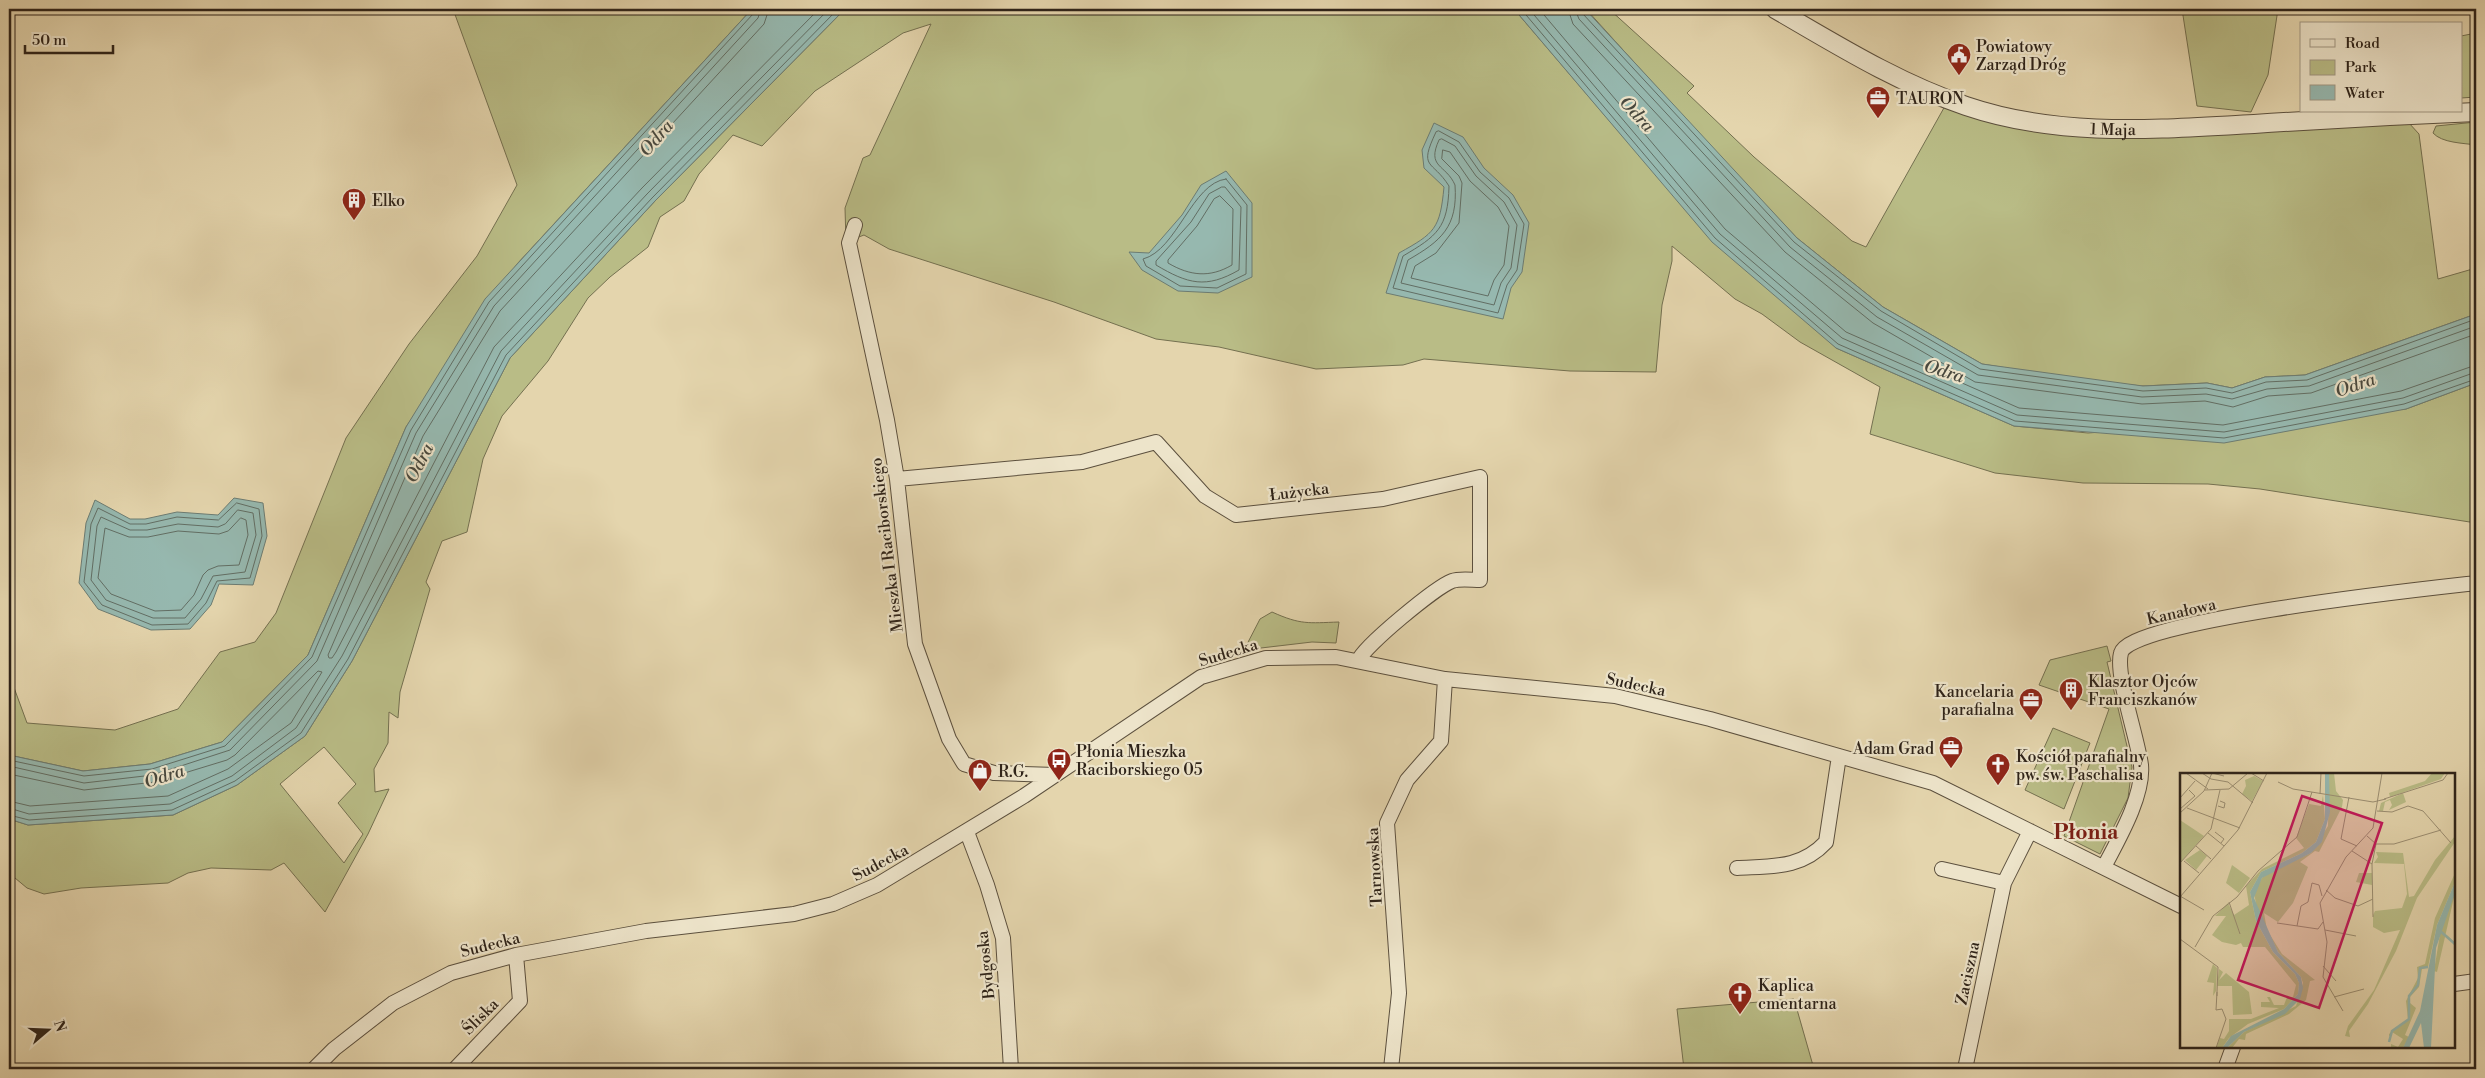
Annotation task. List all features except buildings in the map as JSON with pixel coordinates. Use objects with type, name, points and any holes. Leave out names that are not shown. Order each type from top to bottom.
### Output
[{"type":"street","name":"1 Maja","points":[[1775,9],[1889,74],[1966,106],[2077,129],[2151,130],[2476,112]]},
{"type":"street","name":"Mieszka I Raciborskiego","points":[[854,225],[849,243],[850,251],[898,479],[915,644],[949,739],[964,764],[994,773],[1055,775]]},
{"type":"street","name":"Łużycka","points":[[898,479],[1082,462],[1156,442],[1205,496],[1236,515],[1383,499],[1480,477],[1480,580],[1452,581],[1393,624],[1361,653],[1358,661]]},
{"type":"street","name":"Kanałowa","points":[[2104,867],[2129,816],[2138,790],[2141,766],[2120,670],[2121,653],[2126,645],[2140,638],[2214,620],[2340,598],[2476,583]]},
{"type":"street","name":"Sudecka","points":[[314,1069],[334,1049],[393,1003],[451,973],[516,955],[646,931],[794,914],[833,904],[877,885],[967,832],[1201,677],[1266,658],[1336,657],[1445,679],[1615,696],[1710,719],[1933,783],[2180,905]]},
{"type":"street","name":"Tarnowska","points":[[1391,1069],[1399,993],[1387,823],[1407,780],[1440,741],[1445,679]]},
{"type":"street","points":[[1738,868],[1789,864],[1801,861],[1817,852],[1826,842],[1840,756]]},
{"type":"street","name":"Zaciszna","points":[[1965,1069],[2004,884],[2030,831]]},
{"type":"street","name":"Bydgoska","points":[[967,832],[987,885],[1003,938],[1011,1069]]},
{"type":"street","points":[[1942,869],[2004,884]]},
{"type":"street","name":"Śliska","points":[[455,1069],[520,1001],[516,955]]},
{"type":"street","points":[[2455,984],[2476,981]]},
{"type":"street","points":[[2225,1069],[2234,1048]]},
{"type":"green space","points":[[453,9],[752,9],[517,264],[406,427],[308,655],[222,742],[150,764],[83,771],[9,755],[9,674],[27,723],[115,730],[178,709],[220,652],[255,642],[276,613],[346,438],[409,344],[477,256],[517,185]]},
{"type":"green space","points":[[845,9],[1514,9],[1625,139],[1836,348],[2014,426],[2088,433],[2406,409],[2476,383],[2476,523],[2260,489],[2208,484],[2083,483],[1995,473],[1870,434],[1880,387],[1800,342],[1762,314],[1735,299],[1672,246],[1672,261],[1662,305],[1656,372],[1570,371],[1424,359],[1403,365],[1316,369],[1219,347],[1156,339],[1054,302],[889,249],[864,235],[846,242],[845,208],[863,158],[870,155],[931,24],[903,33],[815,91],[762,146],[733,135],[699,174],[684,201],[660,217],[648,247],[610,277],[588,298],[548,361],[502,416],[483,459],[467,532],[442,541],[426,582],[430,589],[400,692],[398,718],[389,712],[388,743],[374,769],[375,792],[389,789],[368,834],[325,912],[284,863],[271,870],[211,868],[188,873],[168,883],[81,888],[44,894],[27,888],[9,873],[9,819],[28,825],[173,815],[237,785],[305,736],[352,661],[510,358],[655,201]],"holes":[[[324,747],[356,784],[338,803],[363,834],[344,863],[280,784]]]},
{"type":"green space","points":[[1586,9],[1609,9],[1694,86],[1687,93],[1754,157],[1852,241],[1866,247],[1945,106],[2078,135],[2408,122],[2419,134],[2438,279],[2476,268],[2476,314],[2305,375],[2265,377],[2232,388],[2207,383],[2143,386],[2088,381],[1982,364],[1883,307],[1797,238],[1727,165]]},
{"type":"green space","points":[[2182,9],[2278,9],[2268,75],[2251,112],[2197,106]]},
{"type":"green space","points":[[2476,33],[2476,97],[2462,98],[2462,36]]},
{"type":"green space","points":[[2476,122],[2476,145],[2447,141],[2433,133],[2436,126]]},
{"type":"green space","points":[[1272,612],[1305,622],[1339,622],[1336,643],[1312,642],[1244,650],[1260,619]]},
{"type":"green space","points":[[2107,646],[2111,661],[2107,662],[2132,767],[2128,798],[2100,854],[2064,836],[2109,709],[2039,685],[2050,660]]},
{"type":"green space","points":[[2053,728],[2090,743],[2064,809],[2025,790]]},
{"type":"green space","points":[[1794,999],[1814,1069],[1684,1069],[1677,1009]]},
{"type":"water","name":"Odra","points":[[752,9],[845,9],[655,201],[510,358],[352,661],[305,736],[237,785],[173,815],[28,825],[9,819],[9,755],[83,771],[150,764],[222,742],[308,655],[406,427],[485,299]]},
{"type":"water","name":"Odra","points":[[1514,9],[1585,9],[1797,238],[1883,307],[1982,364],[2143,386],[2207,383],[2232,388],[2265,377],[2305,375],[2476,314],[2476,383],[2406,409],[2224,443],[2014,426],[1836,348],[1712,242]]},
{"type":"water","points":[[1434,123],[1463,137],[1484,168],[1513,195],[1529,223],[1522,272],[1511,288],[1503,319],[1386,293],[1399,253],[1421,240],[1434,228],[1440,212],[1444,187],[1424,168],[1422,150]]},
{"type":"water","points":[[1226,171],[1252,203],[1252,277],[1218,293],[1178,291],[1142,270],[1129,252],[1149,253],[1182,215],[1201,185]]},
{"type":"water","points":[[234,498],[263,503],[267,536],[253,585],[219,584],[211,605],[190,629],[151,630],[98,609],[79,583],[86,523],[95,500],[130,519],[145,519],[177,512],[218,515]]},
{"type":"place","name":"Powiatowy Zarząd Dróg","points":[[1959,76]]},
{"type":"place","name":"TAURON","points":[[1878,119]]},
{"type":"place","name":"Elko","points":[[354,221]]},
{"type":"place","name":"Klasztor Ojców Franciszkanów","points":[[2071,711]]},
{"type":"place","name":"Kancelaria parafialna","points":[[2031,721]]},
{"type":"place","name":"Adam Grad","points":[[1951,769]]},
{"type":"place","name":"Płonia Mieszka Raciborskiego 05","points":[[1059,781]]},
{"type":"place","name":"Kościół parafialny pw. św. Paschalisa","points":[[1998,786]]},
{"type":"place","name":"R.G.","points":[[980,792]]},
{"type":"place","name":"Kaplica cmentarna","points":[[1740,1015]]},
{"type":"district","name":"Płonia","points":[[2086,832]]}]
